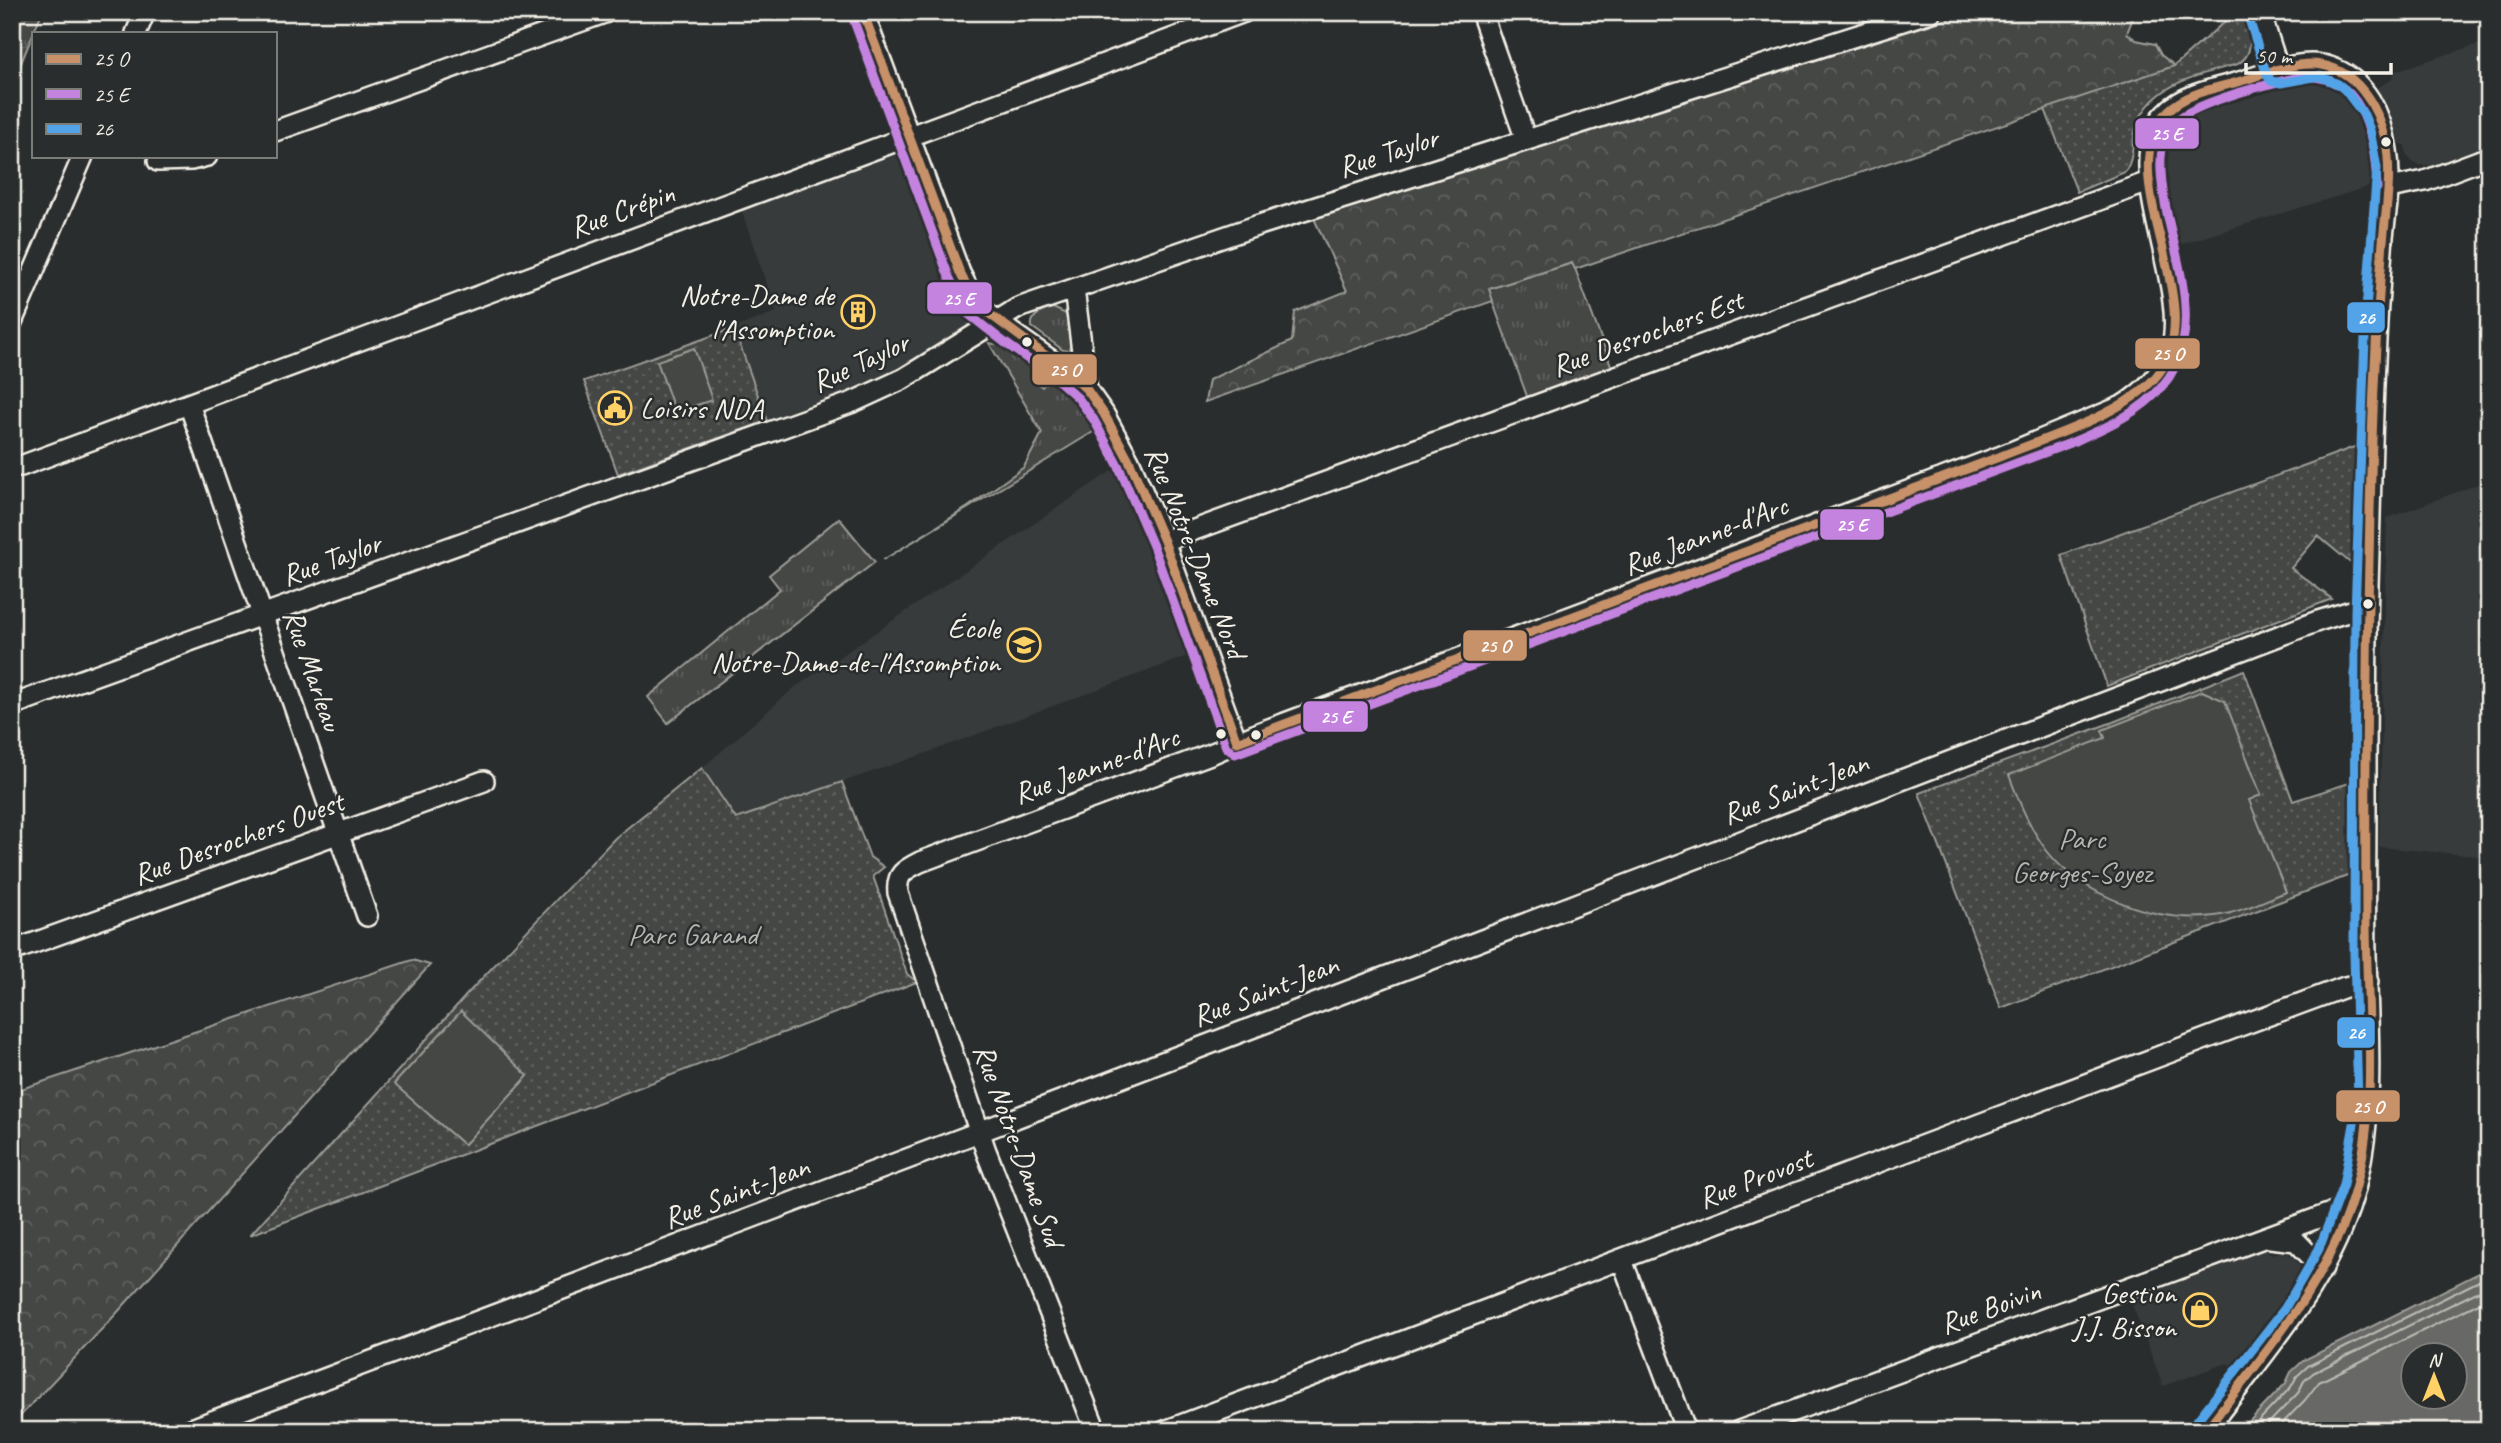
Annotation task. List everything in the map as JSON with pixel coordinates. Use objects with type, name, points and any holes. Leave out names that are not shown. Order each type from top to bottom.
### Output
[{"type":"street","points":[[136,32],[145,12]]},
{"type":"street","points":[[276,131],[607,12]]},
{"type":"street","name":"Rue Notre-Dame Nord","points":[[863,12],[973,301],[1055,361],[1087,390],[1104,414],[1129,460],[1164,541],[1237,742]]},
{"type":"street","name":"Rue Crépin","points":[[21,466],[1244,12]]},
{"type":"street","points":[[1481,12],[1526,140]]},
{"type":"street","name":"Rue Taylor","points":[[12,705],[853,402],[903,379],[1017,309],[1255,226],[1931,12]]},
{"type":"street","points":[[2260,12],[2279,71]]},
{"type":"street","name":"Rue Jeanne-d'Arc","points":[[898,877],[903,871],[920,862],[1999,457],[2105,414],[2134,399],[2155,378],[2173,344],[2169,278],[2150,183],[2151,141],[2158,123],[2168,110],[2201,93],[2279,71],[2308,64],[2321,64],[2344,73],[2354,81],[2375,109],[2388,157],[2389,188],[2378,310],[2367,612],[2370,1103],[2362,1158],[2349,1209],[2323,1269],[2295,1315],[2205,1431]]},
{"type":"street","points":[[2389,188],[2424,181],[2489,157]]},
{"type":"street","points":[[12,322],[82,158]]},
{"type":"street","points":[[158,161],[199,158]]},
{"type":"street","name":"Rue Desrochers Est","points":[[1164,541],[2150,183]]},
{"type":"street","name":"Rue Notre-Dame Nord","points":[[1074,289],[1087,390]]},
{"type":"street","name":"Rue Marleau","points":[[189,404],[367,916]]},
{"type":"street","name":"Rue Saint-Jean","points":[[186,1431],[980,1132],[2308,625],[2351,611],[2367,612]]},
{"type":"street","name":"Rue Desrochers Ouest","points":[[12,951],[484,781]]},
{"type":"street","name":"Rue Notre-Dame Sud","points":[[898,877],[901,904],[980,1132],[1096,1431]]},
{"type":"street","name":"Rue Provost","points":[[1165,1431],[2245,1024],[2345,987],[2368,982]]},
{"type":"street","name":"Rue Boivin","points":[[1739,1431],[2339,1210],[2349,1209]]},
{"type":"street","name":"Rue Boivin","points":[[2262,1239],[2282,1237],[2296,1241],[2323,1269]]},
{"type":"street","points":[[1622,1260],[1686,1431]]},
{"type":"shaded area","points":[[2479,44],[2489,73],[2489,147],[2437,166],[2413,162],[2407,156],[2405,145],[2400,144],[2388,107],[2377,88],[2391,80],[2395,71]]},
{"type":"shaded area","points":[[2305,82],[2327,84],[2347,98],[2357,112],[2371,155],[2371,186],[2178,245],[2166,167],[2169,140],[2175,130],[2191,114]]},
{"type":"shaded area","points":[[893,155],[903,159],[969,324],[954,337],[854,390],[767,421],[734,328],[776,312],[741,209]]},
{"type":"shaded area","name":"École Notre-Dame-de-l'Assomption","points":[[1120,465],[1193,654],[932,751],[736,819],[702,768],[794,688]]},
{"type":"shaded area","points":[[2489,480],[2489,857],[2379,847],[2387,518]]},
{"type":"shaded area","points":[[2267,1249],[2269,1254],[2284,1252],[2293,1256],[2300,1265],[2301,1274],[2295,1290],[2235,1368],[2227,1363],[2163,1386],[2129,1296]]},
{"type":"green space","points":[[12,12],[42,12],[32,32],[12,85]]},
{"type":"green space","points":[[1971,12],[2148,12],[2133,18],[2127,33],[2136,40],[2155,44],[2161,55],[2175,66],[1575,269],[1572,263],[1489,289],[1493,301],[1205,402],[1209,380],[1292,341],[1295,312],[1347,291],[1313,216]]},
{"type":"green space","points":[[2246,12],[2253,36],[2244,59],[2238,64],[2180,82],[2155,98],[2137,124],[2130,161],[2125,172],[2077,192],[2045,109],[2174,66],[2230,17]]},
{"type":"green space","points":[[1573,263],[1612,368],[1528,399],[1488,289]]},
{"type":"green space","points":[[1053,308],[1066,314],[1070,333],[1069,351],[1063,350],[1032,327],[1035,317]]},
{"type":"green space","points":[[734,328],[767,421],[618,474],[584,381]]},
{"type":"green space","points":[[989,343],[1009,348],[1032,361],[1037,366],[1033,380],[1042,387],[1052,376],[1080,404],[1098,429],[883,560],[968,507],[1024,467],[1042,433]]},
{"type":"green space","points":[[694,348],[712,400],[675,412],[657,361]]},
{"type":"green space","points":[[2357,446],[2354,566],[2318,536],[2291,568],[2332,599],[2107,686],[2061,555]]},
{"type":"green space","points":[[839,518],[875,562],[668,723],[648,697],[780,589],[769,575]]},
{"type":"green space","name":"Parc Georges-Soyez","points":[[2244,670],[2293,801],[2349,783],[2350,875],[2001,1008],[1919,793],[2113,722]]},
{"type":"green space","points":[[2202,691],[2225,701],[2261,795],[2249,800],[2286,892],[2215,916],[2170,916],[2123,903],[2080,881],[2062,867],[2035,833],[2009,775],[2105,738],[2102,730]]},
{"type":"green space","name":"Parc Garand","points":[[702,768],[736,819],[842,782],[870,857],[884,867],[873,876],[907,974],[917,982],[250,1235],[470,991],[615,838]]},
{"type":"green space","points":[[412,960],[430,965],[115,1315],[12,1425],[12,1092]]},
{"type":"green space","points":[[461,1011],[528,1076],[464,1145],[394,1084]]},
{"type":"water","points":[[2489,1268],[2489,1431],[2240,1431],[2286,1383],[2291,1372],[2304,1360]]},
{"type":"transit line","points":[[863,12],[960,273],[976,304],[1068,372],[1087,390],[1104,414],[1129,460],[1164,541],[1237,742],[1999,457],[2110,411],[2148,385],[2161,370],[2173,341],[2174,308],[2152,202],[2148,168],[2152,137],[2168,111],[2182,100],[2199,93],[2304,64],[2329,67],[2342,72],[2363,91],[2382,128],[2389,170],[2376,348],[2369,560],[2366,918],[2370,1052],[2367,1120],[2356,1186],[2330,1253],[2313,1285],[2272,1345],[2205,1431]]},
{"type":"transit line","points":[[852,16],[949,277],[967,313],[1060,382],[1078,398],[1094,420],[1118,465],[1153,546],[1226,747],[1235,754],[2068,444],[2123,418],[2162,387],[2175,367],[2183,343],[2185,315],[2182,281],[2164,199],[2161,158],[2165,138],[2171,127],[2198,108],[2232,95],[2294,78],[2317,77],[2336,83],[2350,94],[2361,109],[2373,147],[2377,188]]},
{"type":"transit line","name":"26","points":[[2195,1423],[2285,1308],[2319,1249],[2343,1185],[2358,1102],[2354,954],[2355,612],[2366,310],[2377,168],[2370,130],[2364,115],[2345,90],[2319,76],[2281,83],[2271,81],[2248,16]]},
{"type":"place","name":"Notre-Dame de l'Assomption","points":[[858,312]]},
{"type":"place","name":"Loisirs NDA","points":[[615,408]]},
{"type":"place","name":"École Notre-Dame-de-l'Assomption","points":[[1024,645]]},
{"type":"place","name":"Gestion J.J. Bisson","points":[[2200,1310]]}]
